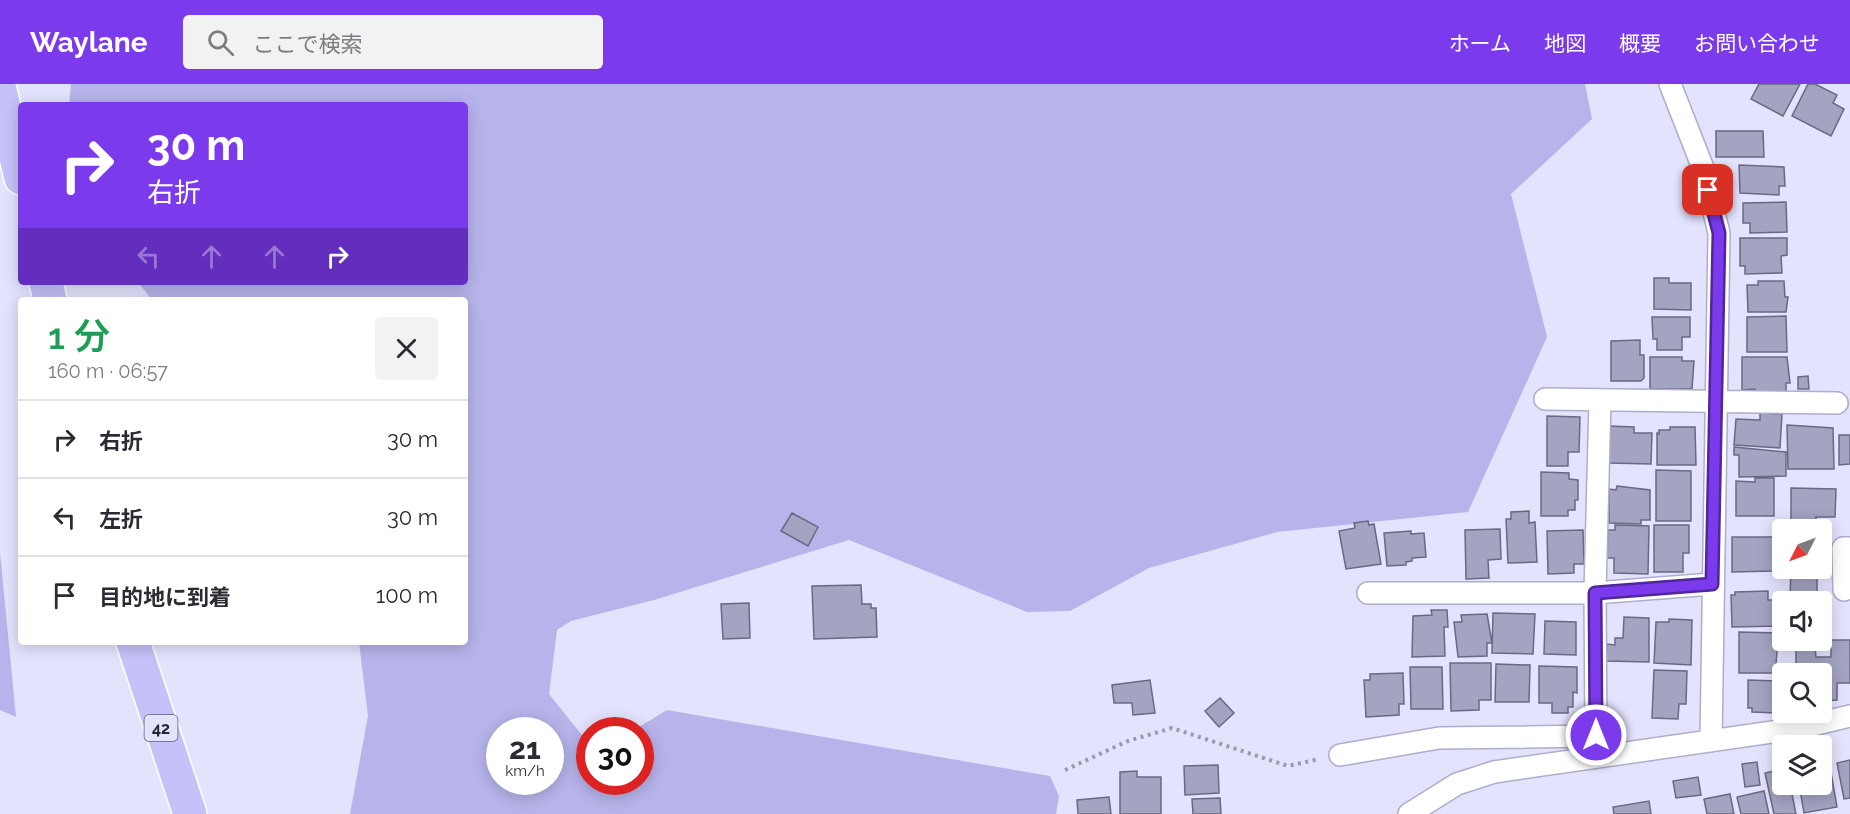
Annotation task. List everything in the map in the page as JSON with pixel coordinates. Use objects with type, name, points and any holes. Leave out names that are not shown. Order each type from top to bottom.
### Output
[{"type":"highway","points":[[0,90],[18,165]]},
{"type":"highway","name":"42","points":[[134,645],[190,814]]},
{"type":"street","points":[[1670,84],[1703,168],[1719,233],[1711,741]]},
{"type":"street","points":[[1545,399],[1837,402]]},
{"type":"street","points":[[1596,735],[1595,593],[1600,400]]},
{"type":"street","points":[[1844,590],[1843,548],[1850,548]]},
{"type":"street","points":[[1368,594],[1595,593],[1712,584]]},
{"type":"street","points":[[1409,814],[1457,784],[1494,772],[1800,728],[1850,716]]},
{"type":"street","points":[[1340,754],[1439,738],[1596,735],[1627,753]]},
{"type":"path","points":[[1065,770],[1128,741],[1172,728],[1288,766],[1340,754]]},
{"type":"shaded area","points":[[71,84],[1585,84],[1592,119],[1511,194],[1547,337],[1468,512],[1277,532],[1149,568],[1070,611],[1027,612],[849,540],[654,600],[571,621],[557,630],[549,694],[576,728],[576,795],[654,795],[654,718],[667,710],[1050,776],[1059,796],[1056,814],[350,814],[368,716],[359,645],[468,645],[468,297],[150,297],[140,285],[468,285],[468,102],[69,102]]},
{"type":"shaded area","points":[[0,552],[16,717],[0,710]]},
{"type":"building","points":[[1759,84],[1800,84],[1783,116],[1751,99]]},
{"type":"building","points":[[1808,84],[1815,84],[1837,95],[1833,103],[1844,109],[1831,136],[1792,116]]},
{"type":"building","points":[[1716,131],[1763,131],[1764,157],[1716,157]]},
{"type":"building","points":[[1739,165],[1784,167],[1785,186],[1779,186],[1779,195],[1740,193]]},
{"type":"building","points":[[1786,202],[1787,232],[1750,233],[1750,223],[1743,223],[1743,203]]},
{"type":"building","points":[[1740,238],[1787,238],[1787,255],[1781,256],[1782,273],[1745,274],[1745,266],[1740,266]]},
{"type":"building","points":[[1654,278],[1669,278],[1669,283],[1691,283],[1691,310],[1654,309]]},
{"type":"building","points":[[1758,281],[1784,281],[1785,297],[1788,297],[1786,312],[1748,312],[1747,285],[1758,285]]},
{"type":"building","points":[[1786,316],[1787,352],[1747,352],[1747,317]]},
{"type":"building","points":[[1652,317],[1690,317],[1690,337],[1682,337],[1682,350],[1657,350],[1657,339],[1653,339]]},
{"type":"building","points":[[1640,340],[1640,355],[1644,355],[1644,378],[1641,381],[1611,381],[1611,341]]},
{"type":"building","points":[[1650,357],[1682,357],[1682,361],[1694,361],[1692,389],[1650,389]]},
{"type":"building","points":[[1742,357],[1787,357],[1790,383],[1786,383],[1786,393],[1755,393],[1755,389],[1742,390]]},
{"type":"building","points":[[1808,376],[1809,389],[1798,389],[1798,377]]},
{"type":"building","points":[[1760,413],[1782,414],[1780,448],[1734,445],[1736,419],[1760,420]]},
{"type":"building","points":[[1547,416],[1580,417],[1579,452],[1568,452],[1568,466],[1547,466]]},
{"type":"building","points":[[1787,425],[1833,428],[1834,469],[1788,469]]},
{"type":"building","points":[[1609,426],[1634,427],[1634,433],[1652,433],[1651,464],[1608,463]]},
{"type":"building","points":[[1670,427],[1695,427],[1696,465],[1657,465],[1657,433],[1659,434],[1659,430],[1670,430]]},
{"type":"building","points":[[1839,435],[1850,435],[1850,464],[1839,465]]},
{"type":"building","points":[[1734,447],[1786,452],[1786,476],[1739,477],[1739,455],[1734,455]]},
{"type":"building","points":[[1656,470],[1691,471],[1691,521],[1656,521]]},
{"type":"building","points":[[1541,472],[1569,473],[1569,479],[1578,480],[1578,500],[1575,500],[1575,510],[1568,510],[1568,516],[1541,516]]},
{"type":"building","points":[[1755,478],[1774,478],[1774,516],[1736,516],[1736,481],[1755,482]]},
{"type":"building","points":[[1617,486],[1650,490],[1650,520],[1641,520],[1641,524],[1609,523],[1609,489],[1616,490]]},
{"type":"building","points":[[1791,488],[1836,489],[1835,517],[1791,519]]},
{"type":"building","points":[[1529,511],[1529,523],[1535,522],[1537,562],[1508,563],[1506,519],[1511,519],[1511,512]]},
{"type":"building","points":[[792,513],[818,527],[808,546],[781,531]]},
{"type":"building","points":[[1368,521],[1369,525],[1374,524],[1381,564],[1346,569],[1339,531],[1355,528],[1354,523]]},
{"type":"building","points":[[1615,525],[1649,526],[1648,574],[1614,573],[1614,558],[1607,558],[1608,530],[1615,530]]},
{"type":"building","points":[[1654,525],[1689,525],[1689,553],[1683,553],[1683,572],[1654,572]]},
{"type":"building","points":[[1500,529],[1501,559],[1488,560],[1489,578],[1466,579],[1465,530]]},
{"type":"building","points":[[1583,530],[1584,564],[1574,564],[1574,573],[1548,574],[1547,531]]},
{"type":"building","points":[[1411,531],[1411,534],[1424,533],[1426,557],[1412,558],[1412,561],[1406,562],[1406,565],[1387,566],[1384,533]]},
{"type":"building","points":[[1732,537],[1772,537],[1772,571],[1732,572]]},
{"type":"building","points":[[1791,579],[1817,579],[1817,591],[1790,591]]},
{"type":"building","points":[[861,585],[862,604],[871,604],[871,608],[876,608],[877,637],[814,639],[812,586]]},
{"type":"building","points":[[1768,591],[1768,600],[1772,600],[1772,626],[1732,627],[1731,595],[1735,595],[1735,592]]},
{"type":"building","points":[[749,603],[750,638],[723,639],[721,604]]},
{"type":"building","points":[[1431,610],[1447,610],[1448,627],[1444,627],[1445,656],[1412,657],[1413,616],[1432,615]]},
{"type":"building","points":[[1493,613],[1535,614],[1533,654],[1492,653]]},
{"type":"building","points":[[1487,614],[1492,643],[1487,643],[1487,656],[1458,657],[1454,622],[1462,622],[1461,615]]},
{"type":"building","points":[[1624,617],[1649,618],[1649,662],[1606,661],[1607,644],[1615,645],[1615,638],[1623,638]]},
{"type":"building","points":[[1669,619],[1692,620],[1691,665],[1654,663],[1656,622],[1669,622]]},
{"type":"building","points":[[1545,621],[1576,622],[1576,655],[1544,654]]},
{"type":"building","points":[[1739,632],[1772,633],[1772,651],[1777,651],[1776,663],[1772,663],[1772,673],[1739,673]]},
{"type":"building","points":[[1832,640],[1850,640],[1850,683],[1837,683],[1837,700],[1832,700],[1832,663],[1796,663],[1796,651],[1815,651],[1816,657],[1831,657]]},
{"type":"building","points":[[1450,663],[1491,663],[1491,700],[1479,700],[1479,710],[1451,711]]},
{"type":"building","points":[[1496,664],[1530,665],[1529,702],[1495,702]]},
{"type":"building","points":[[1539,666],[1577,667],[1577,693],[1573,692],[1573,707],[1568,707],[1568,713],[1552,713],[1552,703],[1539,703]]},
{"type":"building","points":[[1410,667],[1442,667],[1443,709],[1411,709]]},
{"type":"building","points":[[1654,670],[1687,671],[1686,704],[1679,704],[1678,719],[1652,718]]},
{"type":"building","points":[[1403,673],[1404,704],[1399,704],[1399,715],[1366,717],[1364,680],[1370,680],[1370,674]]},
{"type":"building","points":[[1150,680],[1155,713],[1133,715],[1132,703],[1114,703],[1112,685]]},
{"type":"building","points":[[1748,680],[1772,681],[1772,713],[1752,712],[1752,708],[1748,708]]},
{"type":"building","points":[[1220,698],[1234,713],[1219,727],[1205,711]]},
{"type":"building","points":[[1850,760],[1850,798],[1844,799],[1837,763]]},
{"type":"building","points":[[1757,762],[1760,785],[1745,787],[1742,764]]},
{"type":"building","points":[[1218,765],[1219,793],[1185,795],[1184,766]]},
{"type":"building","points":[[1137,771],[1137,777],[1161,777],[1161,814],[1120,814],[1120,772]]},
{"type":"building","points":[[1772,771],[1772,795],[1792,795],[1796,814],[1774,814],[1765,773]]},
{"type":"building","points":[[1698,777],[1701,795],[1676,798],[1673,781]]},
{"type":"building","points":[[1832,778],[1837,807],[1804,813],[1801,795],[1832,795]]},
{"type":"building","points":[[1764,791],[1769,814],[1741,814],[1737,797]]},
{"type":"building","points":[[1730,794],[1734,814],[1707,814],[1704,799]]},
{"type":"building","points":[[1109,797],[1111,814],[1078,814],[1077,800]]},
{"type":"building","points":[[1220,798],[1221,814],[1193,814],[1192,799]]},
{"type":"building","points":[[1649,801],[1651,814],[1614,814],[1613,807]]},
{"type":"route","points":[[1596,735],[1595,593],[1712,584],[1719,233],[1708,190]]}]
